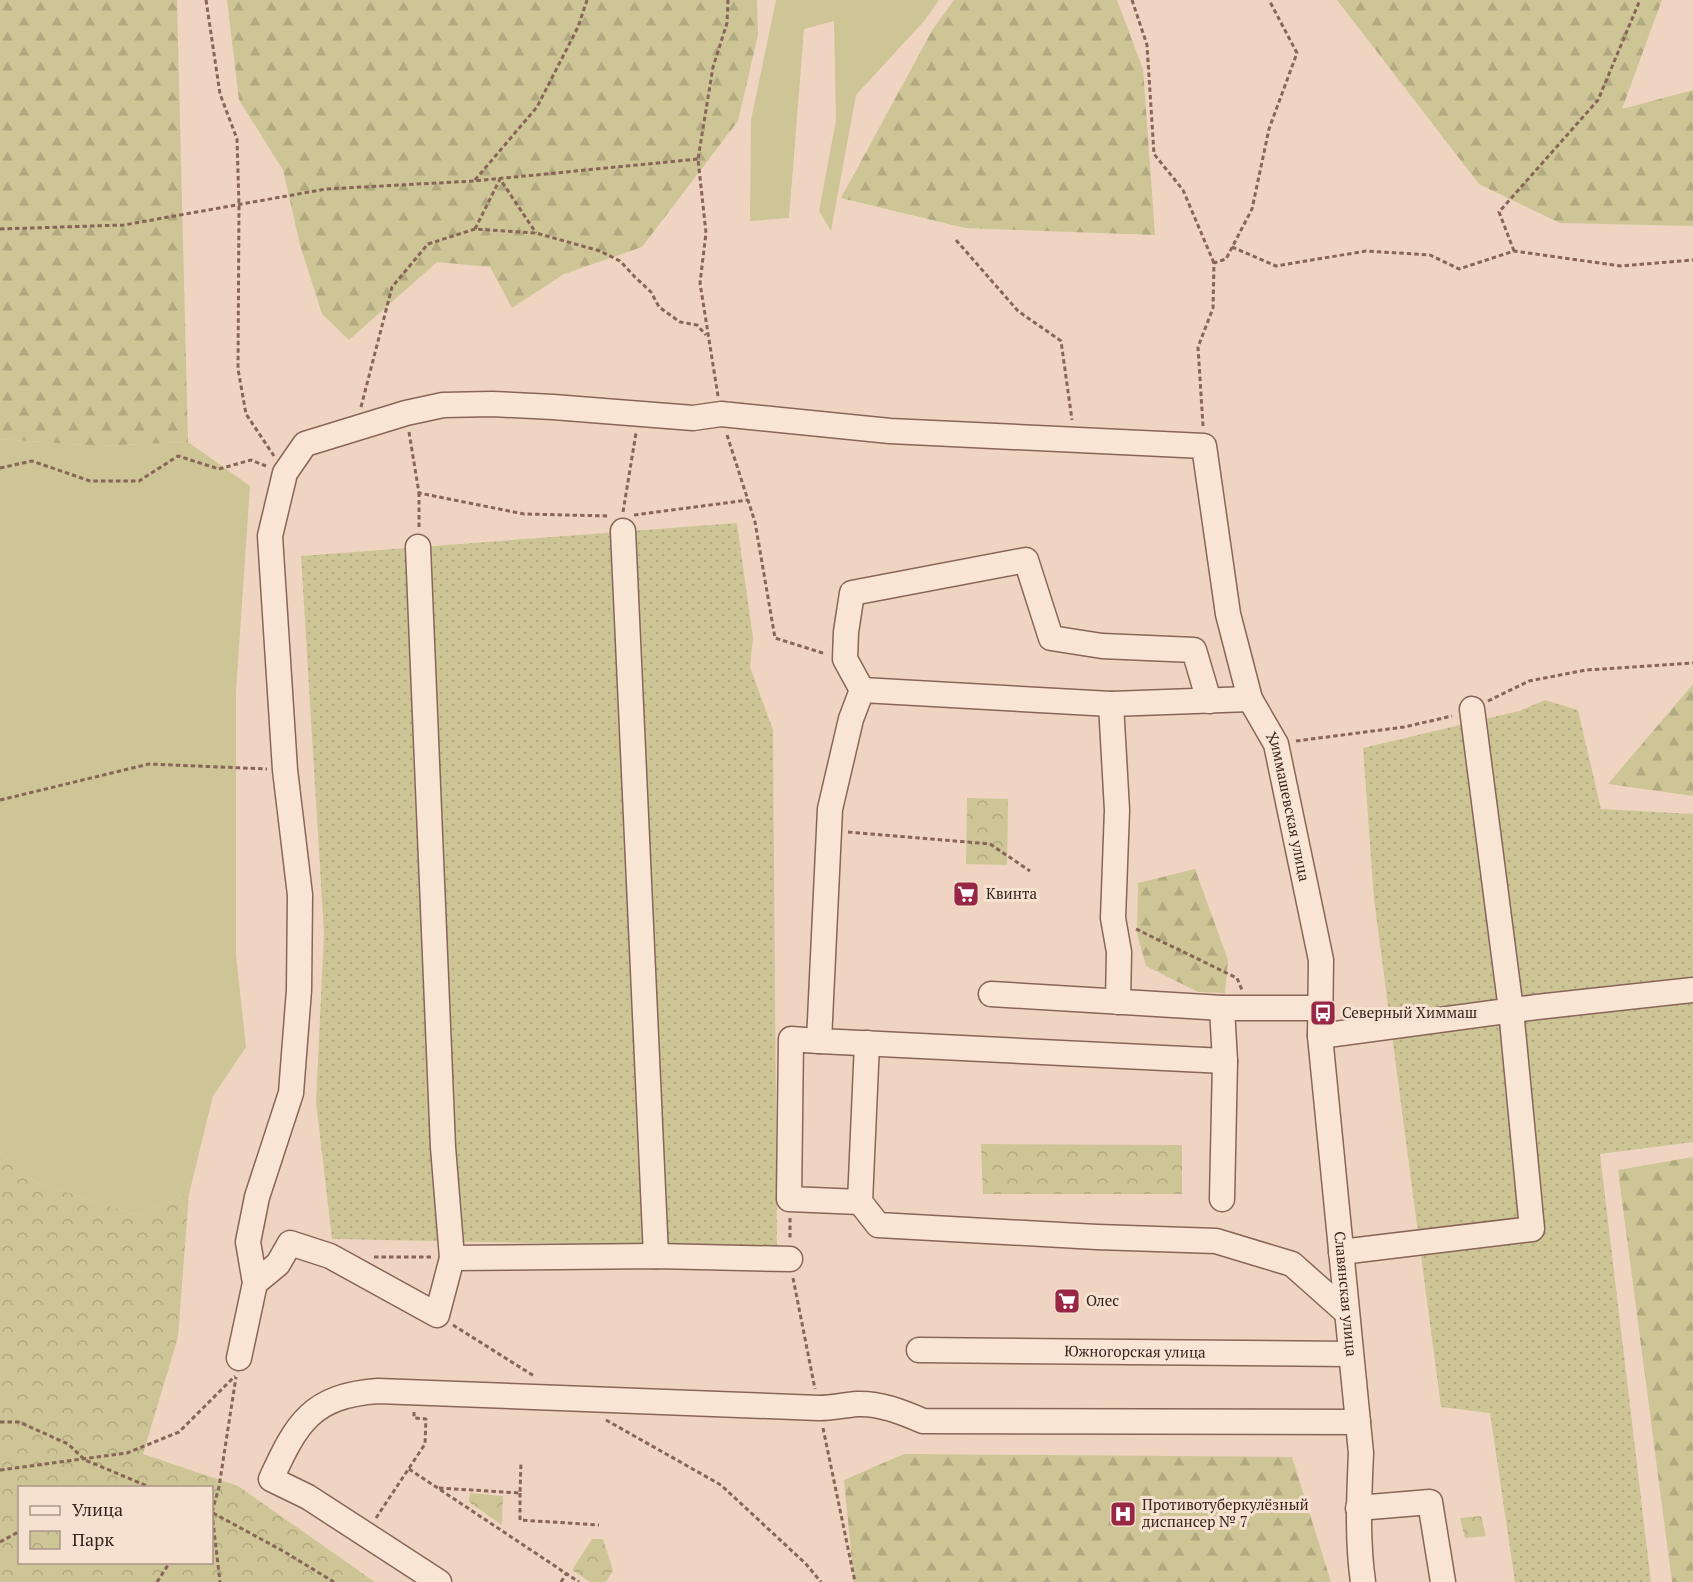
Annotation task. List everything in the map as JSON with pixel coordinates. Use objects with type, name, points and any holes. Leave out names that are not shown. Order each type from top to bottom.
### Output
[{"type":"street","points":[[239,1358],[255,1283],[248,1242],[257,1197],[291,1094],[299,990],[300,895],[285,770],[270,536],[285,473],[305,444],[406,413],[443,405],[492,404],[693,418],[721,414],[890,431],[1204,447]]},
{"type":"street","name":"Химмашевская улица","points":[[1204,447],[1228,614],[1250,699],[1276,744],[1321,960],[1321,1008]]},
{"type":"street","points":[[623,524],[656,1256]]},
{"type":"street","points":[[255,1283],[278,1264],[290,1243],[330,1256],[436,1315],[452,1258],[443,1147],[418,547]]},
{"type":"street","points":[[819,1041],[830,809],[851,719],[862,690],[845,659],[846,632],[852,593],[1026,560],[1051,638],[1102,646],[1194,650],[1209,701]]},
{"type":"street","points":[[862,690],[1111,704],[1250,699]]},
{"type":"street","points":[[1111,704],[1118,810],[1113,918],[1119,952],[1118,1002]]},
{"type":"street","points":[[1341,1252],[1532,1229],[1511,1010],[1472,709]]},
{"type":"street","points":[[1320,1036],[1511,1010],[1693,990]]},
{"type":"street","points":[[991,994],[1222,1008],[1321,1008]]},
{"type":"street","points":[[1222,1008],[1225,1061],[1222,1199]]},
{"type":"street","name":"Славянская улица","points":[[1321,1008],[1320,1036],[1361,1453],[1358,1508],[1359,1558],[1363,1582]]},
{"type":"street","points":[[860,1202],[789,1199],[791,1040],[1225,1061]]},
{"type":"street","points":[[867,1043],[860,1202],[878,1225],[1216,1241],[1292,1264],[1346,1312]]},
{"type":"street","points":[[452,1258],[656,1256],[790,1259]]},
{"type":"street","name":"Южногорская улица","points":[[919,1350],[1350,1354]]},
{"type":"street","points":[[439,1582],[308,1497],[271,1479],[288,1442],[310,1412],[334,1398],[357,1392],[414,1392],[819,1408],[859,1404],[893,1409],[923,1420],[1358,1422]]},
{"type":"street","points":[[1358,1508],[1430,1502],[1443,1582]]},
{"type":"path","points":[[206,0],[220,94],[237,139],[238,369],[246,414],[285,473]]},
{"type":"path","points":[[474,181],[537,107],[578,27],[586,0]]},
{"type":"path","points":[[728,0],[727,23],[713,67],[698,159],[706,233],[700,283],[707,336],[721,414],[755,522],[775,638],[845,659]]},
{"type":"path","points":[[1132,0],[1147,45],[1154,154],[1183,190],[1214,263],[1213,308],[1198,347],[1204,447]]},
{"type":"path","points":[[1214,263],[1226,259],[1252,209],[1269,129],[1297,53],[1269,0]]},
{"type":"path","points":[[1514,251],[1498,212],[1598,100],[1640,0]]},
{"type":"path","points":[[0,229],[124,225],[326,189],[474,181],[698,159]]},
{"type":"path","points":[[475,229],[500,178]]},
{"type":"path","points":[[500,178],[536,233]]},
{"type":"path","points":[[360,428],[361,402],[392,287],[428,244],[475,229],[536,233],[600,250],[621,261],[651,292],[660,307],[680,322],[697,325],[707,336]]},
{"type":"path","points":[[956,240],[1018,311],[1061,341],[1075,440]]},
{"type":"path","points":[[1232,247],[1276,266],[1366,251],[1430,255],[1459,269],[1514,251],[1621,266],[1693,260]]},
{"type":"path","points":[[406,413],[419,494],[418,547]]},
{"type":"path","points":[[623,524],[640,413]]},
{"type":"path","points":[[0,468],[32,461],[90,482],[138,481],[178,456],[219,469],[251,460],[285,473]]},
{"type":"path","points":[[419,494],[524,514],[623,524],[748,500]]},
{"type":"path","points":[[0,800],[149,764],[285,770]]},
{"type":"path","points":[[828,831],[990,844],[1030,871]]},
{"type":"path","points":[[1113,918],[1237,978],[1250,1008]]},
{"type":"path","points":[[789,1199],[790,1259]]},
{"type":"path","points":[[363,1257],[452,1258]]},
{"type":"path","points":[[436,1315],[542,1381]]},
{"type":"path","points":[[0,1470],[127,1453],[179,1432],[236,1375],[219,1487],[213,1509]]},
{"type":"path","points":[[366,1534],[425,1444],[426,1419],[414,1418],[414,1392]]},
{"type":"path","points":[[604,1419],[721,1485],[806,1564],[821,1582]]},
{"type":"path","points":[[0,1422],[19,1422],[68,1444],[85,1460],[147,1486]]},
{"type":"path","points":[[521,1462],[520,1520],[599,1525]]},
{"type":"path","points":[[409,1469],[579,1582]]},
{"type":"path","points":[[437,1488],[520,1493]]},
{"type":"path","points":[[213,1514],[283,1551],[334,1582]]},
{"type":"path","points":[[213,1522],[220,1582]]},
{"type":"path","points":[[0,1542],[18,1532]]},
{"type":"path","points":[[157,1582],[169,1564]]},
{"type":"path","points":[[561,1582],[566,1574]]},
{"type":"green space","points":[[0,0],[177,0],[188,442],[99,446],[0,439]]},
{"type":"green space","points":[[227,0],[757,0],[758,35],[738,121],[642,247],[564,274],[512,308],[490,267],[437,262],[349,340],[322,314],[300,245],[283,170],[239,100]]},
{"type":"green space","points":[[776,0],[939,0],[925,20],[856,95],[831,231],[819,211],[836,120],[834,21],[804,29],[789,218],[750,221],[751,120]]},
{"type":"green space","points":[[954,0],[1117,0],[1143,69],[1155,235],[965,228],[841,198],[933,29]]},
{"type":"green space","points":[[1337,0],[1662,0],[1622,109],[1693,90],[1693,226],[1560,223],[1479,184]]},
{"type":"green space","points":[[0,439],[99,446],[188,442],[250,486],[236,692],[236,955],[246,1047],[213,1096],[189,1194],[137,1215],[35,1182],[0,1152]]},
{"type":"green space","points":[[737,523],[753,638],[750,667],[773,730],[777,1248],[332,1239],[316,1102],[324,933],[301,556]]},
{"type":"green space","points":[[1693,684],[1693,796],[1608,784]]},
{"type":"green space","points":[[1545,700],[1578,710],[1601,809],[1693,814],[1693,1142],[1600,1154],[1651,1582],[1515,1582],[1490,1413],[1441,1407],[1374,899],[1363,748],[1519,711]]},
{"type":"green space","points":[[967,798],[1008,799],[1007,865],[966,864]]},
{"type":"green space","points":[[1195,869],[1228,960],[1225,993],[1198,992],[1146,966],[1137,934],[1138,883]]},
{"type":"green space","points":[[981,1144],[1182,1145],[1182,1194],[983,1194]]},
{"type":"green space","points":[[0,1152],[35,1182],[137,1215],[189,1194],[178,1337],[143,1454],[238,1486],[375,1582],[0,1582]]},
{"type":"green space","points":[[1693,1157],[1693,1582],[1672,1582],[1618,1170]]},
{"type":"green space","name":"Противотуберкулёзный диспансер № 7","points":[[904,1454],[1292,1457],[1331,1582],[854,1582],[844,1480]]},
{"type":"green space","points":[[470,1493],[503,1496],[502,1525],[469,1502]]},
{"type":"green space","points":[[1481,1516],[1486,1536],[1465,1538],[1460,1518]]},
{"type":"green space","points":[[592,1539],[603,1539],[613,1570],[606,1582],[590,1582],[572,1570]]},
{"type":"place","name":"Квинта","points":[[966,894]]},
{"type":"place","name":"Северный Химмаш","points":[[1323,1013]]},
{"type":"place","name":"Олес","points":[[1067,1301]]},
{"type":"place","name":"Противотуберкулёзный диспансер № 7","points":[[1123,1514]]}]
